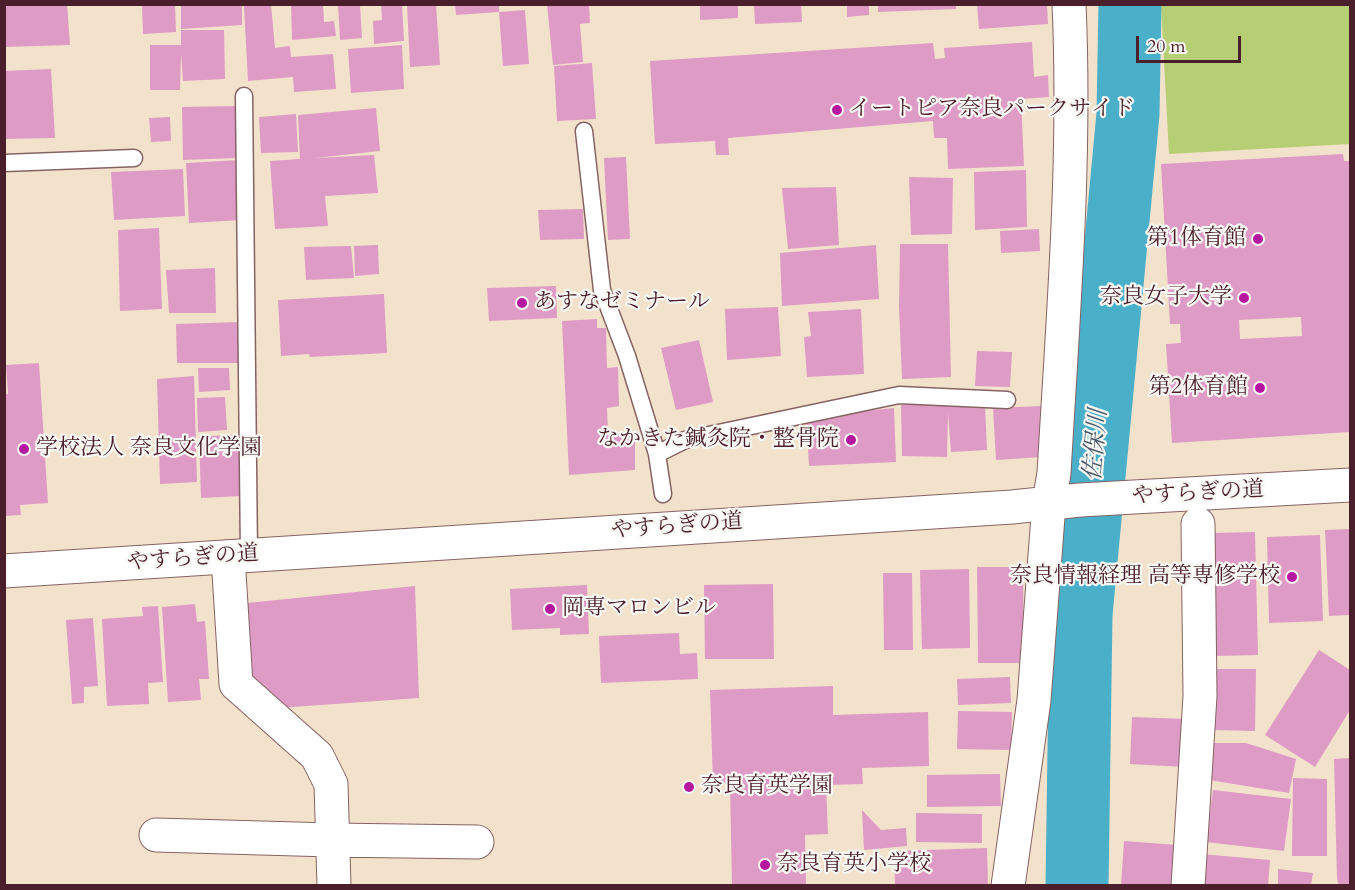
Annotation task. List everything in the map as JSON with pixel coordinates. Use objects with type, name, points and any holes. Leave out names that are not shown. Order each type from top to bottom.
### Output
[{"type":"street","points":[[1008,885],[1059,502],[1054,473],[1071,166],[1072,66],[1069,4]]},
{"type":"street","name":"やすらぎの道","points":[[4,571],[1350,485]]},
{"type":"street","points":[[1188,885],[1200,696],[1198,524]]},
{"type":"street","points":[[239,556],[236,684],[317,756],[332,784],[334,885]]},
{"type":"street","points":[[156,835],[477,842]]},
{"type":"lane","points":[[239,556],[244,96]]},
{"type":"lane","points":[[584,131],[602,290],[627,356],[657,454],[663,494]]},
{"type":"lane","points":[[4,163],[134,158]]},
{"type":"lane","points":[[657,454],[685,440],[899,395],[1007,400]]},
{"type":"green space","points":[[1161,5],[1350,5],[1350,144],[1169,154]]},
{"type":"building","points":[[4,4],[67,4],[70,45],[5,47]]},
{"type":"building","points":[[142,4],[175,4],[176,32],[143,34]]},
{"type":"building","points":[[181,4],[242,4],[242,25],[181,29]]},
{"type":"building","points":[[271,4],[275,48],[290,46],[291,57],[333,54],[336,89],[294,92],[293,77],[248,81],[244,6]]},
{"type":"building","points":[[291,4],[323,4],[324,22],[334,21],[336,36],[292,40]]},
{"type":"building","points":[[338,4],[360,4],[362,38],[340,40]]},
{"type":"building","points":[[381,4],[402,4],[404,41],[374,44],[373,21],[382,20]]},
{"type":"building","points":[[407,4],[436,4],[440,65],[410,67]]},
{"type":"building","points":[[455,4],[499,4],[499,12],[456,15]]},
{"type":"building","points":[[547,4],[589,4],[590,23],[580,24],[583,62],[553,65]]},
{"type":"building","points":[[700,4],[738,4],[738,18],[700,20]]},
{"type":"building","points":[[754,4],[801,4],[802,22],[755,24]]},
{"type":"building","points":[[847,4],[869,4],[869,15],[847,17]]},
{"type":"building","points":[[878,4],[956,4],[956,9],[878,12]]},
{"type":"building","points":[[977,4],[1047,4],[1048,24],[979,29]]},
{"type":"building","points":[[525,10],[529,64],[503,66],[499,12]]},
{"type":"building","points":[[181,30],[224,30],[225,79],[183,81],[181,53],[180,90],[150,90],[150,45],[181,45]]},
{"type":"building","name":"イートピア奈良パークサイド","points":[[1032,42],[1034,77],[1048,75],[1049,97],[1021,99],[1024,166],[948,169],[947,138],[934,138],[933,121],[728,138],[729,155],[716,155],[715,141],[655,144],[650,61],[933,43],[935,59],[945,58],[944,48]]},
{"type":"building","points":[[402,45],[404,89],[351,93],[348,49]]},
{"type":"building","points":[[592,63],[596,119],[557,121],[554,66]]},
{"type":"building","points":[[51,69],[55,138],[4,139],[4,71]]},
{"type":"building","points":[[237,106],[238,158],[183,160],[182,107]]},
{"type":"building","points":[[376,108],[380,151],[315,158],[374,155],[378,193],[325,196],[328,226],[275,229],[270,161],[300,159],[298,115]]},
{"type":"building","points":[[296,114],[298,152],[261,153],[259,117]]},
{"type":"building","points":[[170,117],[171,141],[151,142],[149,118]]},
{"type":"building","points":[[1343,154],[1344,161],[1350,161],[1350,432],[1172,443],[1166,344],[1181,343],[1180,324],[1170,324],[1161,164]],"holes":[[[1301,317],[1302,336],[1240,339],[1239,320]]]},
{"type":"building","points":[[626,157],[630,239],[608,240],[604,158]]},
{"type":"building","points":[[239,160],[242,220],[189,223],[186,163]]},
{"type":"building","points":[[183,169],[185,216],[114,220],[111,172]]},
{"type":"building","points":[[1026,170],[1027,227],[975,230],[974,172]]},
{"type":"building","points":[[909,177],[953,178],[952,234],[911,235]]},
{"type":"building","points":[[836,187],[839,245],[788,249],[782,188]]},
{"type":"building","points":[[583,209],[584,239],[540,240],[538,210]]},
{"type":"building","points":[[159,228],[162,309],[120,311],[118,230]]},
{"type":"building","points":[[1039,229],[1040,251],[1001,253],[1000,231]]},
{"type":"building","points":[[900,244],[948,244],[951,377],[902,379],[899,307]]},
{"type":"building","points":[[378,245],[379,274],[355,276],[354,246]]},
{"type":"building","points":[[876,245],[879,299],[782,306],[780,253]]},
{"type":"building","points":[[351,246],[354,278],[306,280],[304,247]]},
{"type":"building","points":[[215,268],[216,313],[169,313],[166,270]]},
{"type":"building","name":"あすなゼミナール","points":[[556,286],[557,318],[489,321],[487,288]]},
{"type":"building","points":[[384,294],[387,353],[310,357],[309,354],[281,356],[278,300]]},
{"type":"building","points":[[778,307],[781,356],[727,360],[725,309]]},
{"type":"building","points":[[861,309],[864,374],[807,377],[804,337],[811,336],[808,312]]},
{"type":"building","points":[[597,319],[597,328],[606,328],[607,368],[618,367],[619,406],[607,408],[608,435],[635,434],[635,470],[569,475],[562,321]]},
{"type":"building","points":[[240,322],[242,363],[177,363],[176,324]]},
{"type":"building","points":[[699,340],[713,402],[676,410],[661,348]]},
{"type":"building","points":[[977,351],[1012,352],[1010,387],[975,386]]},
{"type":"building","name":"学校法人 奈良文化学園","points":[[39,363],[48,503],[20,505],[21,515],[4,516],[4,394],[8,394],[6,365]]},
{"type":"building","points":[[198,368],[229,368],[230,390],[199,392]]},
{"type":"building","points":[[194,376],[197,482],[160,484],[157,379]]},
{"type":"building","points":[[225,397],[227,430],[198,432],[197,398]]},
{"type":"building","points":[[949,402],[948,406],[985,405],[987,450],[951,452],[948,413],[947,457],[902,456],[901,405]]},
{"type":"building","points":[[1042,406],[1042,457],[996,460],[993,408]]},
{"type":"building","name":"なかきた鍼灸院・整骨院","points":[[894,408],[896,462],[809,466],[806,417]]},
{"type":"building","points":[[240,434],[242,496],[201,498],[199,437]]},
{"type":"building","points":[[1350,529],[1350,615],[1329,616],[1325,530]]},
{"type":"building","points":[[1255,532],[1258,655],[1216,656],[1213,533]]},
{"type":"building","points":[[1320,535],[1323,621],[1269,623],[1267,537]]},
{"type":"building","points":[[977,567],[1023,567],[1024,663],[978,663]]},
{"type":"building","points":[[969,569],[970,648],[922,649],[920,570]]},
{"type":"building","points":[[883,573],[912,573],[913,650],[884,650]]},
{"type":"building","points":[[773,584],[774,659],[705,659],[704,585]]},
{"type":"building","name":"岡専マロンビル","points":[[587,585],[589,634],[560,635],[560,628],[512,630],[510,589]]},
{"type":"building","points":[[415,586],[419,698],[278,708],[248,684],[247,603]]},
{"type":"building","points":[[195,604],[197,622],[205,621],[209,679],[199,679],[201,700],[168,702],[162,607]]},
{"type":"building","points":[[158,606],[163,682],[148,683],[149,704],[107,706],[102,619],[143,616],[142,607]]},
{"type":"building","points":[[93,618],[98,686],[84,687],[84,703],[72,704],[66,620]]},
{"type":"building","points":[[679,633],[680,654],[697,653],[698,679],[601,683],[599,636]]},
{"type":"building","points":[[1319,650],[1350,670],[1350,710],[1315,767],[1265,735]]},
{"type":"building","points":[[1213,669],[1256,669],[1255,731],[1212,730]]},
{"type":"building","points":[[1010,677],[1011,703],[958,705],[957,679]]},
{"type":"building","points":[[833,686],[833,715],[928,712],[929,766],[862,768],[863,784],[826,785],[828,834],[805,835],[806,886],[732,886],[730,783],[713,784],[710,690]]},
{"type":"building","points":[[958,711],[1012,712],[1011,750],[957,749]]},
{"type":"building","points":[[1132,717],[1187,719],[1185,767],[1130,764]]},
{"type":"building","points":[[1212,743],[1246,743],[1296,759],[1289,793],[1209,780]]},
{"type":"building","points":[[1350,758],[1350,886],[1339,886],[1334,759]]},
{"type":"building","points":[[1000,774],[1001,806],[927,807],[927,775]]},
{"type":"building","points":[[1293,778],[1327,779],[1327,856],[1292,856]]},
{"type":"building","points":[[1213,790],[1291,799],[1284,851],[1206,842]]},
{"type":"building","points":[[862,810],[881,830],[906,828],[907,846],[864,850]]},
{"type":"building","points":[[916,813],[982,814],[982,843],[916,842]]},
{"type":"building","points":[[1124,841],[1178,845],[1176,886],[1121,886]]},
{"type":"building","points":[[987,848],[988,885],[895,886],[894,851]]},
{"type":"building","points":[[1201,854],[1270,860],[1268,886],[1198,886]]},
{"type":"building","points":[[1278,869],[1313,873],[1311,886],[1278,886]]},
{"type":"waterway","name":"佐保川","points":[[1077,886],[1081,614],[1128,114],[1130,4]]},
{"type":"place","name":"イートピア奈良パークサイド","points":[[837,110]]},
{"type":"place","name":"第1体育館","points":[[1258,239]]},
{"type":"place","name":"奈良女子大学","points":[[1244,298]]},
{"type":"place","name":"あすなゼミナール","points":[[522,303]]},
{"type":"place","name":"第2体育館","points":[[1260,388]]},
{"type":"place","name":"なかきた鍼灸院・整骨院","points":[[851,440]]},
{"type":"place","name":"学校法人 奈良文化学園","points":[[24,449]]},
{"type":"place","name":"奈良情報経理 高等専修学校","points":[[1292,577]]},
{"type":"place","name":"岡専マロンビル","points":[[550,609]]},
{"type":"place","name":"奈良育英学園","points":[[689,787]]},
{"type":"place","name":"奈良育英小学校","points":[[765,865]]}]
